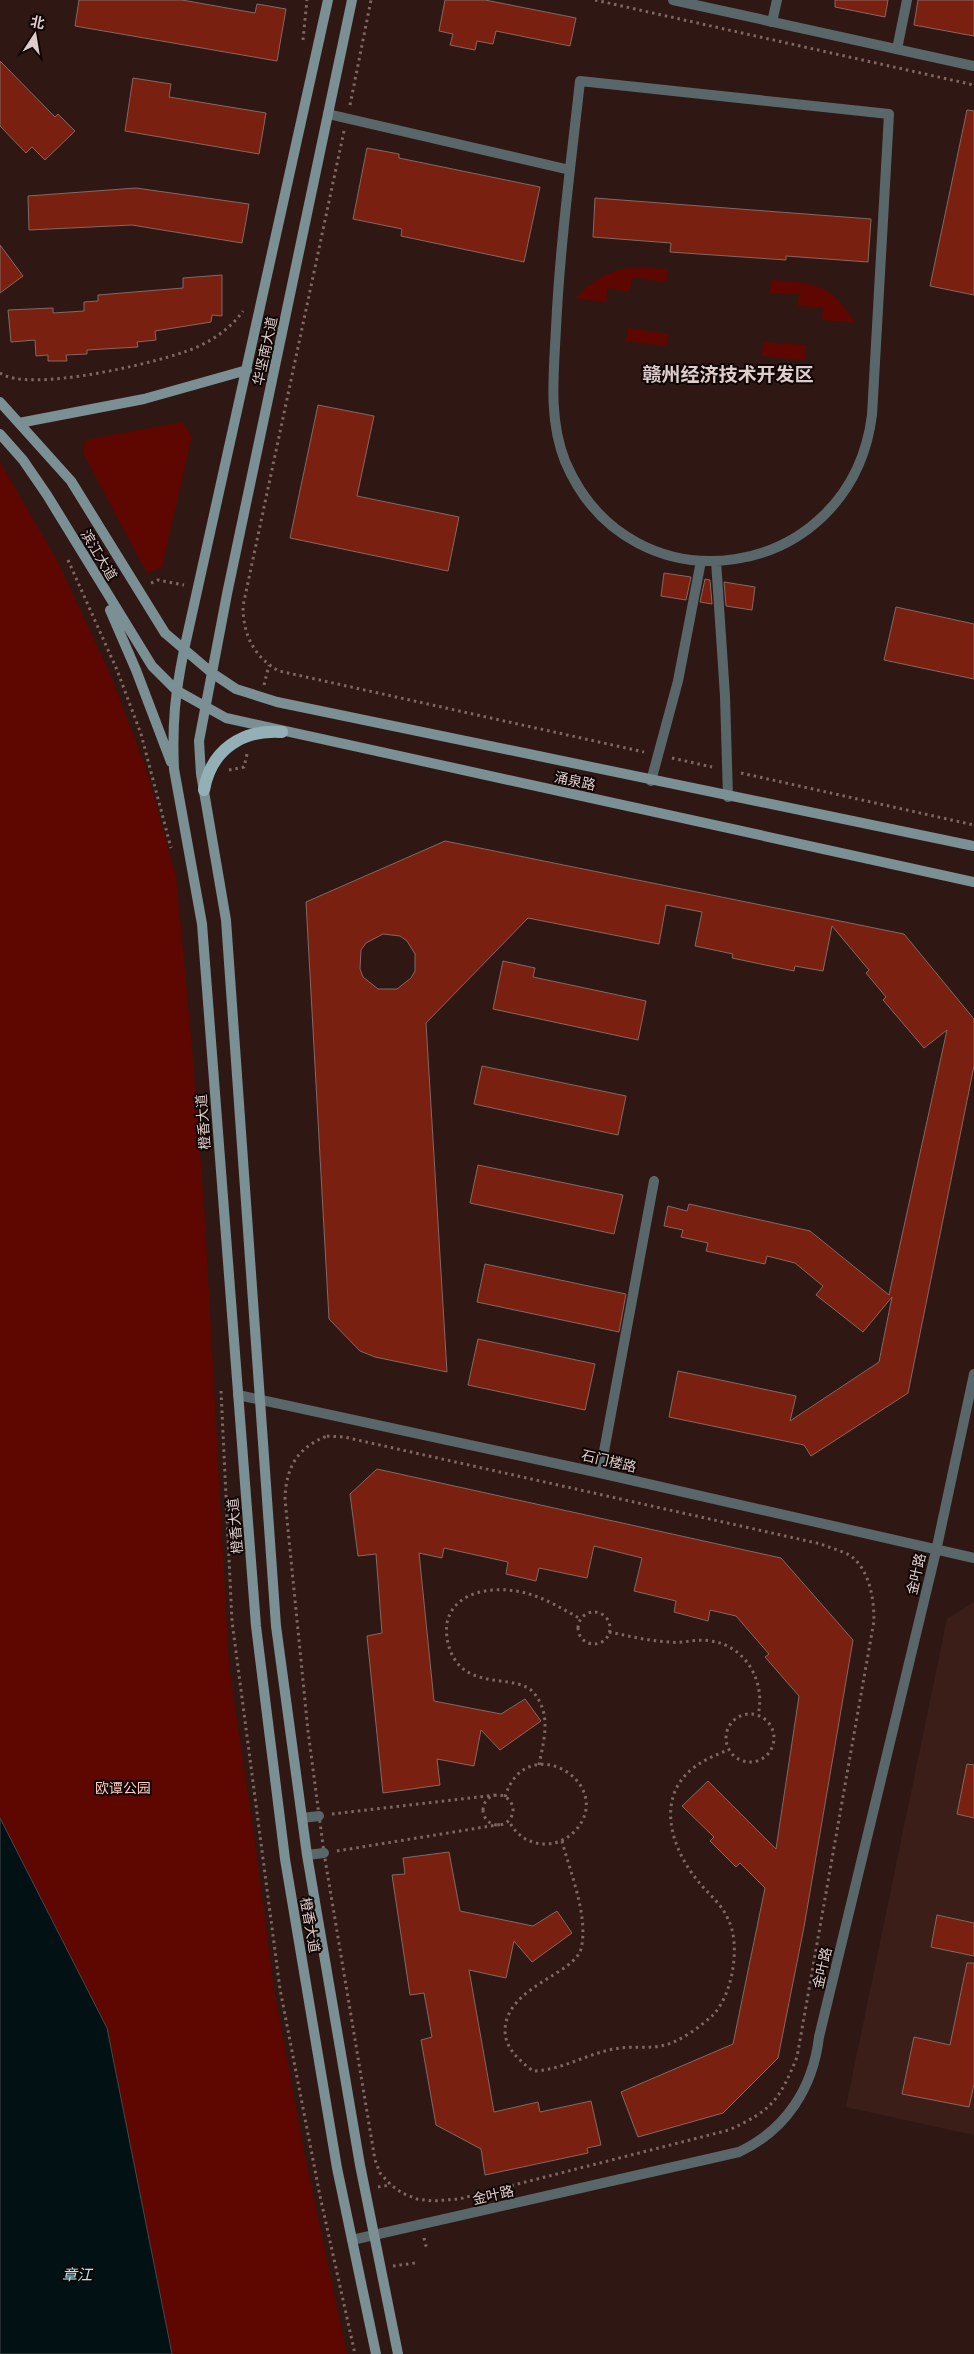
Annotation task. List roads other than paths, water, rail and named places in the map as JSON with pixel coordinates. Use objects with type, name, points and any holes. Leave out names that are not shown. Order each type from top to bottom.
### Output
[{"type":"main road","name":"华坚南大道","points":[[176,690],[328,0]]},
{"type":"main road","name":"华坚南大道","points":[[204,706],[352,0]]},
{"type":"main road","points":[[20,423],[144,399],[247,370]]},
{"type":"main road","name":"滨江大道","points":[[0,402],[71,481],[148,609],[165,633],[184,650]]},
{"type":"main road","name":"滨江大道","points":[[0,434],[23,460],[47,495],[152,666],[176,690]]},
{"type":"main road","points":[[87,562],[113,615],[174,769]]},
{"type":"main road","name":"涌泉路","points":[[184,650],[212,673],[236,689],[261,698],[651,781],[974,846]]},
{"type":"main road","name":"涌泉路","points":[[176,690],[226,718],[282,732],[974,882]]},
{"type":"main road","name":"橙香大道","points":[[176,690],[173,717],[174,769],[202,924],[256,1626],[285,1859],[352,2240],[376,2354]]},
{"type":"main road","name":"橙香大道","points":[[204,706],[198,741],[204,790],[226,920],[276,1626],[306,1855],[374,2236],[398,2354]]},
{"type":"main road","points":[[204,790],[206,778],[224,748],[234,741],[257,732],[282,732]]},
{"type":"street","points":[[673,0],[974,66]]},
{"type":"street","points":[[772,22],[778,0]]},
{"type":"street","points":[[896,49],[907,0]]},
{"type":"street","points":[[580,81],[889,114],[872,415],[865,450],[855,474],[840,498],[808,530],[784,545],[746,558],[716,561],[701,561],[661,552],[624,534],[595,508],[578,485],[565,459],[557,431],[552,392],[559,273],[570,170],[580,81]]},
{"type":"street","points":[[328,114],[570,170]]},
{"type":"street","points":[[651,781],[678,681],[701,561]]},
{"type":"street","points":[[716,561],[725,696],[728,796]]},
{"type":"street","points":[[600,1473],[654,1181]]},
{"type":"street","name":"金叶路","points":[[352,2240],[739,2152],[768,2135],[792,2111],[814,2068],[936,1551],[974,1374]]},
{"type":"street","name":"石门楼路","points":[[238,1395],[600,1473],[936,1551],[974,1558]]},
{"type":"street","points":[[302,1818],[319,1816]]},
{"type":"street","points":[[306,1855],[324,1853]]},
{"type":"water","name":"章江","points":[[0,1818],[107,2028],[172,2354],[0,2354]]},
{"type":"district","name":"赣州经济技术开发区","points":[[728,374]]},
{"type":"park label","name":"欧谭公园","points":[[123,1788]]}]
